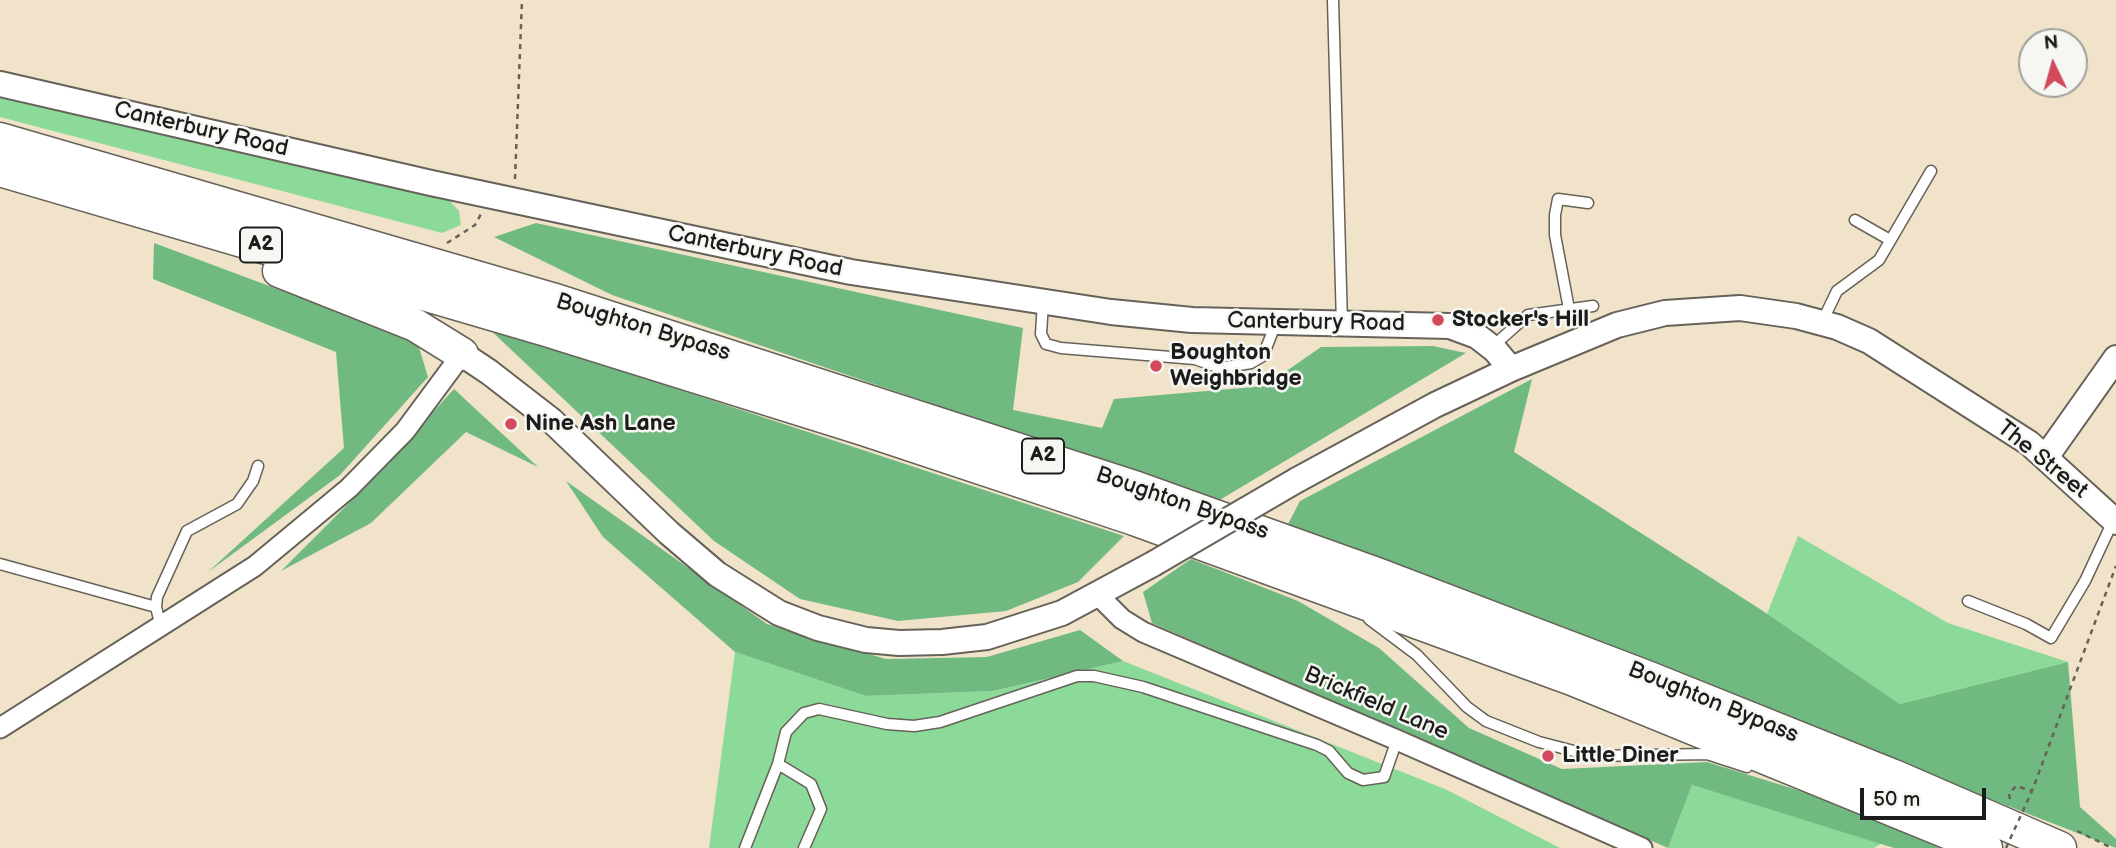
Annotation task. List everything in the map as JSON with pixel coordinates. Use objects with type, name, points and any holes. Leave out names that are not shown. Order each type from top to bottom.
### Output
[{"type":"highway","name":"Boughton Bypass","points":[[0,139],[552,299],[1137,488],[1623,667],[1894,776],[2060,848]]},
{"type":"highway","name":"Boughton Bypass","points":[[0,170],[613,351],[1005,475],[1256,562],[1561,675],[1986,848]]},
{"type":"highway","points":[[68,189],[200,243],[344,295],[415,326],[462,354]]},
{"type":"street","name":"Canterbury Road","points":[[0,84],[492,196],[852,272],[1044,302],[1192,320],[1450,326],[1468,331],[1492,347],[1511,369]]},
{"type":"street","points":[[0,728],[255,566],[349,488],[405,431],[462,354],[551,421],[668,533],[716,574],[779,613],[818,628],[866,640],[921,643],[962,641],[1041,622],[1098,596],[1297,480],[1423,411],[1511,369],[1617,326],[1665,313],[1740,308],[1822,322]]},
{"type":"street","name":"The Street","points":[[1822,322],[1869,341],[2046,457],[2115,521]]},
{"type":"street","points":[[2046,457],[2116,358]]},
{"type":"street","name":"Brickfield Lane","points":[[1098,596],[1122,619],[1143,632],[1398,740],[1642,848]]},
{"type":"lane","points":[[1333,0],[1342,324]]},
{"type":"lane","points":[[1822,322],[1837,291],[1879,260],[1931,171]]},
{"type":"lane","points":[[1569,309],[1555,235],[1555,215],[1558,200],[1588,203]]},
{"type":"lane","points":[[1855,220],[1891,240]]},
{"type":"lane","points":[[1044,302],[1041,334],[1046,344],[1060,348],[1195,359],[1220,368],[1251,363],[1263,356],[1276,323]]},
{"type":"lane","points":[[1492,347],[1524,317],[1592,306]]},
{"type":"lane","points":[[161,628],[156,607],[157,597],[187,531],[237,504],[253,481],[258,466]]},
{"type":"lane","points":[[1968,601],[2026,624],[2051,638],[2085,581],[2115,521]]},
{"type":"lane","points":[[1256,562],[1386,630],[1417,654],[1466,707],[1486,721],[1575,753],[1629,757],[1696,753],[1755,769]]},
{"type":"lane","points":[[0,564],[156,607]]},
{"type":"lane","points":[[745,848],[778,764],[786,732],[804,713],[819,709],[887,724],[914,726],[940,722],[1084,676],[1119,680],[1317,745],[1329,751],[1348,773],[1363,780],[1384,777],[1398,740]]},
{"type":"lane","points":[[778,764],[811,785],[821,809],[804,848]]},
{"type":"lane","points":[[1791,782],[1870,799]]},
{"type":"path","points":[[440,247],[475,225],[492,196],[515,184],[522,0]]},
{"type":"path","points":[[2006,848],[2032,792],[2116,566]]},
{"type":"green space","points":[[0,91],[444,195],[459,211],[461,225],[442,233],[0,117]]},
{"type":"green space","points":[[536,223],[1023,328],[1013,410],[1102,428],[1114,399],[1265,386],[1321,347],[1433,346],[1466,353],[1218,501],[612,295],[494,237]]},
{"type":"green space","points":[[154,243],[417,341],[428,377],[340,475],[208,572],[344,448],[336,352],[153,279]]},
{"type":"green space","points":[[486,326],[1124,536],[1078,582],[1006,611],[898,621],[800,599],[714,541]]},
{"type":"green space","points":[[1532,379],[1514,452],[1760,609],[1900,704],[2068,662],[2080,807],[2116,839],[2116,848],[1287,526],[1300,501]]},
{"type":"green space","points":[[454,389],[538,467],[466,432],[371,523],[281,571],[361,491]]},
{"type":"green space","points":[[566,481],[767,624],[886,659],[987,657],[1080,630],[1123,661],[993,691],[866,696],[735,652],[603,537]]},
{"type":"green space","points":[[1798,536],[1948,623],[2068,662],[1900,704],[1767,614]]},
{"type":"green space","points":[[1191,559],[1298,601],[1379,648],[1469,728],[1562,769],[1707,762],[1862,810],[1956,848],[1894,848],[1692,785],[1668,848],[1152,623],[1143,592]]},
{"type":"green space","points":[[735,652],[866,696],[993,691],[1123,661],[1445,789],[1560,848],[709,848]]},
{"type":"green space","points":[[1692,785],[1882,843],[1874,848],[1668,848]]},
{"type":"place","name":"Stocker's Hill","points":[[1438,320]]},
{"type":"place","name":"Boughton Weighbridge","points":[[1156,366]]},
{"type":"place","name":"Nine Ash Lane","points":[[511,424]]},
{"type":"place","name":"Little Diner","points":[[1548,756]]}]
